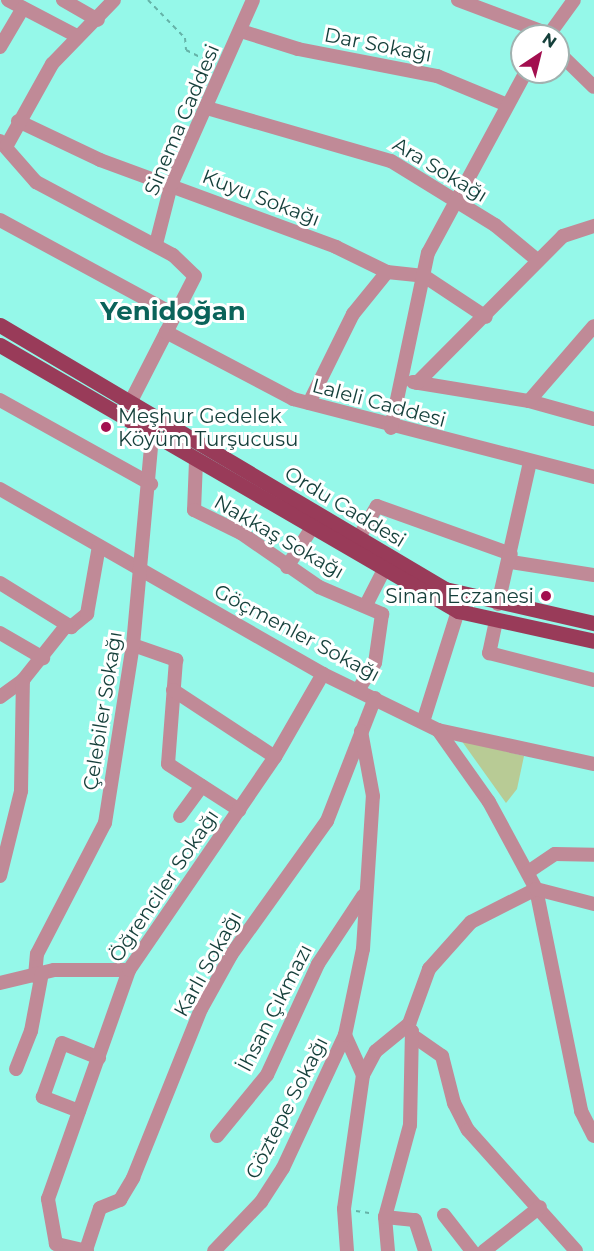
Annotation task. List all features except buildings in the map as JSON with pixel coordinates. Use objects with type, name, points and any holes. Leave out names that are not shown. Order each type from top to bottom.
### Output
[{"type":"main road","name":"Ordu Caddesi","points":[[0,325],[358,539],[378,562],[458,611],[594,641]]},
{"type":"main road","name":"Ordu Caddesi","points":[[0,345],[311,529],[378,562],[445,590],[498,604],[594,622]]},
{"type":"main road","points":[[111,412],[130,403]]},
{"type":"street","points":[[8,0],[33,6],[77,36]]},
{"type":"street","points":[[63,0],[98,21]]},
{"type":"street","name":"Sinema Caddesi","points":[[156,244],[171,185],[225,69],[253,0]]},
{"type":"street","points":[[458,0],[520,24]]},
{"type":"street","points":[[557,24],[574,0]]},
{"type":"street","points":[[110,1],[98,21],[77,36],[52,64],[4,143],[20,169],[36,182],[156,244],[195,276],[130,403]]},
{"type":"street","points":[[0,47],[33,6]]},
{"type":"street","name":"Dar Sokağı","points":[[241,31],[298,49],[437,76],[505,105]]},
{"type":"street","points":[[570,64],[594,87]]},
{"type":"street","points":[[391,428],[428,253],[455,198],[518,84]]},
{"type":"street","name":"Ara Sokağı","points":[[207,108],[275,131],[364,150],[455,198],[537,260]]},
{"type":"street","name":"Kuyu Sokağı","points":[[18,121],[100,160],[171,185],[387,272],[423,276],[486,317]]},
{"type":"street","points":[[0,220],[175,315]]},
{"type":"street","points":[[417,383],[486,317],[537,260],[563,236],[594,226]]},
{"type":"street","points":[[309,403],[353,314],[387,272]]},
{"type":"street","points":[[529,401],[594,326]]},
{"type":"street","name":"Laleli Caddesi","points":[[166,332],[309,403],[391,428],[594,477]]},
{"type":"street","points":[[402,380],[529,401],[594,419]]},
{"type":"street","points":[[0,400],[151,484]]},
{"type":"street","name":"Çelebiler Sokağı","points":[[16,1069],[36,1013],[37,954],[101,838],[134,645],[151,484],[152,435]]},
{"type":"street","name":"Nakkaş Sokağı","points":[[196,461],[194,510],[241,533],[319,587],[366,605]]},
{"type":"street","points":[[498,604],[511,558],[530,462]]},
{"type":"street","name":"Göçmenler Sokağı","points":[[0,489],[323,674],[359,689],[438,730],[594,764]]},
{"type":"street","points":[[358,539],[377,506],[511,558],[594,575]]},
{"type":"street","points":[[287,567],[311,529]]},
{"type":"street","points":[[0,697],[23,680],[43,658],[66,626],[87,614],[99,546]]},
{"type":"street","points":[[359,689],[375,663],[382,614],[366,605],[378,562]]},
{"type":"street","points":[[0,583],[66,626]]},
{"type":"street","points":[[423,722],[458,611]]},
{"type":"street","points":[[496,621],[489,653],[594,680]]},
{"type":"street","points":[[0,633],[43,658]]},
{"type":"street","points":[[134,645],[176,660],[168,764],[239,810]]},
{"type":"street","name":"Öğrenciler Sokağı","points":[[86,1251],[56,1244],[48,1199],[129,970],[275,757],[323,674]]},
{"type":"street","points":[[0,876],[21,791],[23,680]]},
{"type":"street","points":[[173,690],[275,757]]},
{"type":"street","name":"Karlı Sokağı","points":[[86,1251],[99,1208],[120,1200],[133,1178],[201,1009],[231,955],[327,821],[375,698]]},
{"type":"street","points":[[438,730],[489,802],[536,889],[581,1111],[594,1136]]},
{"type":"street","name":"Göztepe Sokağı","points":[[214,1251],[261,1202],[283,1168],[345,1035],[363,949],[363,896],[373,796],[361,732]]},
{"type":"street","points":[[180,816],[202,786]]},
{"type":"street","points":[[528,872],[555,854],[594,855]]},
{"type":"street","points":[[346,1251],[344,1209],[363,1075],[376,1051],[409,1024],[417,992],[453,937],[471,922],[536,889],[594,904]]},
{"type":"street","name":"İhsan Çıkmazı","points":[[217,1136],[267,1075],[318,964],[363,896]]},
{"type":"street","points":[[0,983],[38,975],[129,970]]},
{"type":"street","points":[[409,1024],[416,1038],[442,1056],[460,1119],[540,1207],[576,1251]]},
{"type":"street","points":[[345,1035],[363,1075]]},
{"type":"street","points":[[388,1251],[385,1216],[410,1125],[416,1038]]},
{"type":"street","points":[[79,1111],[43,1097],[62,1043],[99,1058]]},
{"type":"street","points":[[484,1251],[540,1207]]},
{"type":"street","points":[[444,1215],[472,1251]]},
{"type":"street","points":[[385,1216],[415,1220],[425,1251]]},
{"type":"path","points":[[148,0],[185,38],[186,50],[225,69]]},
{"type":"path","points":[[344,1209],[385,1216]]},
{"type":"green space","points":[[461,740],[524,756],[517,789],[506,803]]},
{"type":"place","name":"Meşhur Gedelek Köyüm Turşucusu","points":[[106,427]]},
{"type":"place","name":"Sinan Eczanesi","points":[[546,596]]},
{"type":"district","name":"Yenidoğan","points":[[173,312]]}]
